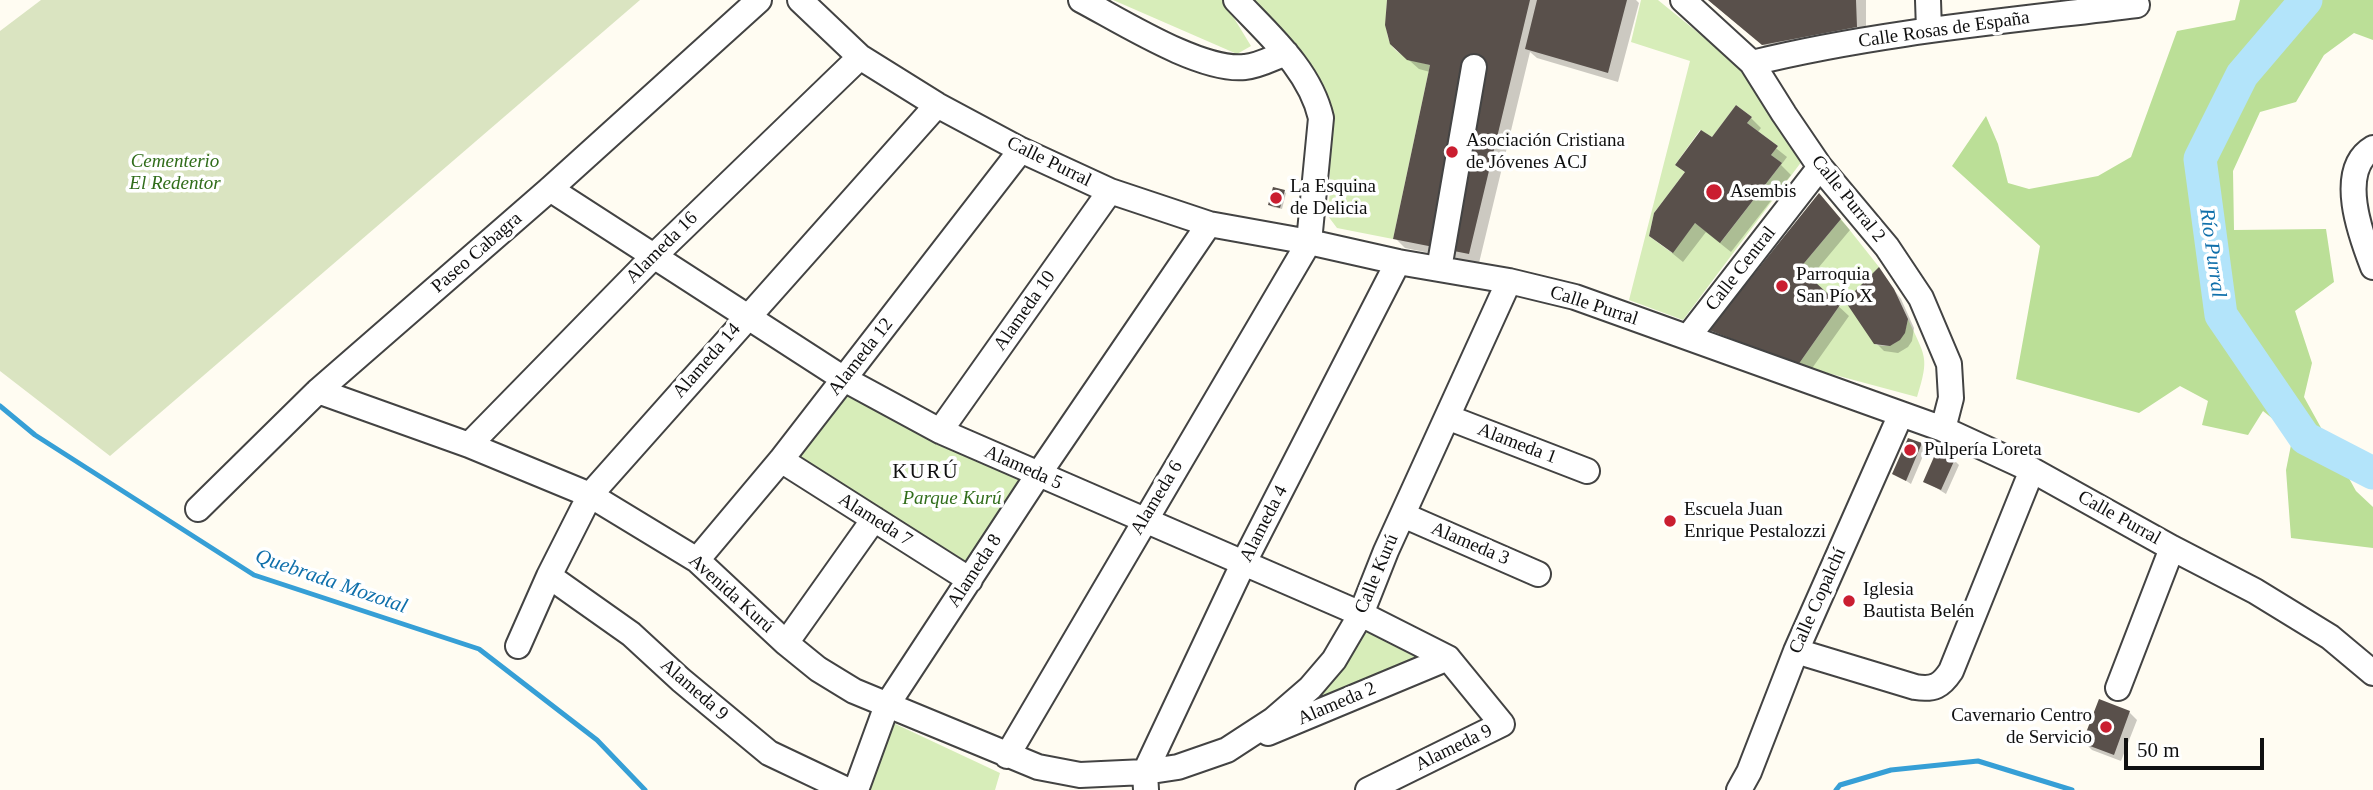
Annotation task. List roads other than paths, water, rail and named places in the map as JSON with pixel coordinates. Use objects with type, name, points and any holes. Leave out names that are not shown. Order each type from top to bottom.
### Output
[{"type":"street","name":"Paseo Cabagra","points":[[198,509],[318,391],[550,189],[759,0]]},
{"type":"street","name":"Calle Purral","points":[[800,0],[860,57],[937,105],[1021,150],[1110,191],[1209,224],[1509,281],[1575,297],[1688,337],[1722,352],[1943,429],[2032,470],[2255,591],[2330,637],[2373,673]]},
{"type":"street","points":[[1082,0],[1189,56],[1245,67],[1286,53]]},
{"type":"street","points":[[1236,0],[1286,53],[1317,100],[1321,118],[1309,242]]},
{"type":"street","name":"Calle Purral 2","points":[[1683,0],[1752,63],[1820,167],[1887,247],[1921,298],[1949,364],[1951,398],[1943,429]]},
{"type":"street","points":[[1928,0],[1929,30]]},
{"type":"street","name":"Calle Rosas de España","points":[[1752,63],[1808,50],[1929,30],[2137,5]]},
{"type":"street","name":"Alameda 16","points":[[469,444],[653,256],[860,57]]},
{"type":"street","points":[[1439,269],[1474,67]]},
{"type":"street","name":"Alameda 14","points":[[518,646],[549,576],[590,495],[937,105]]},
{"type":"street","points":[[2373,148],[2365,153],[2355,172],[2354,199],[2361,236],[2373,267]]},
{"type":"street","name":"Alameda 12","points":[[697,560],[781,460],[1021,150]]},
{"type":"street","name":"Calle Central","points":[[1688,337],[1820,167]]},
{"type":"street","name":"Alameda 5","points":[[550,189],[844,379],[940,431],[1361,614],[1448,657],[1502,724]]},
{"type":"street","name":"Alameda 10","points":[[940,431],[1110,191]]},
{"type":"street","name":"Alameda 8","points":[[856,790],[887,705],[1038,475],[1209,224]]},
{"type":"street","name":"Alameda 6","points":[[1007,756],[1143,520],[1309,242]]},
{"type":"street","name":"Alameda 4","points":[[1146,781],[1243,564],[1398,262]]},
{"type":"street","name":"Calle Kurú","points":[[1146,781],[1227,750],[1273,720],[1310,688],[1334,660],[1361,614],[1509,281]]},
{"type":"street","name":"Avenida Kurú","points":[[318,391],[469,444],[590,495],[697,560],[786,643],[818,669],[854,691],[1038,767],[1080,775],[1146,781]]},
{"type":"street","name":"Calle Copalchí","points":[[1744,781],[1796,650],[1901,414]]},
{"type":"street","name":"Alameda 1","points":[[1447,417],[1587,471]]},
{"type":"street","name":"Alameda 7","points":[[781,460],[970,580]]},
{"type":"street","points":[[1796,650],[1915,687],[1929,689],[1942,684],[1951,671],[2032,470]]},
{"type":"street","name":"Alameda 3","points":[[1403,515],[1538,574]]},
{"type":"street","points":[[786,643],[874,519]]},
{"type":"street","points":[[2118,688],[2172,548]]},
{"type":"street","name":"Alameda 9","points":[[549,576],[631,634],[681,680],[769,753],[847,790]]},
{"type":"street","name":"Alameda 2","points":[[1227,750],[1448,657]]},
{"type":"street","name":"Alameda 9","points":[[1368,790],[1502,724]]},
{"type":"waterway","name":"Río Purral","points":[[2306,0],[2242,75],[2200,159],[2221,315],[2305,438],[2373,473]]},
{"type":"waterway","name":"Quebrada Mozotal","points":[[0,406],[35,435],[254,575],[479,649],[597,740],[645,790]]},
{"type":"waterway","name":"Quebrada Mozotal","points":[[1836,790],[1840,785],[1891,770],[1978,761],[2072,790]]},
{"type":"place","name":"Asociación Cristiana de Jóvenes ACJ","points":[[1452,152]]},
{"type":"place","name":"Asembis","points":[[1714,192]]},
{"type":"place","name":"La Esquina de Delicia","points":[[1276,198]]},
{"type":"place","name":"Parroquia San Pío X","points":[[1782,286]]},
{"type":"place","name":"Pulpería Loreta","points":[[1910,450]]},
{"type":"place","name":"Escuela Juan Enrique Pestalozzi","points":[[1670,521]]},
{"type":"place","name":"Iglesia Bautista Belén","points":[[1849,601]]},
{"type":"place","name":"Cavernario Centro de Servicio","points":[[2106,727]]},
{"type":"district","name":"KURÚ","points":[[926,472]]},
{"type":"park label","name":"Cementerio El Redentor","points":[[175,173]]},
{"type":"park label","name":"Parque Kurú","points":[[952,499]]}]
